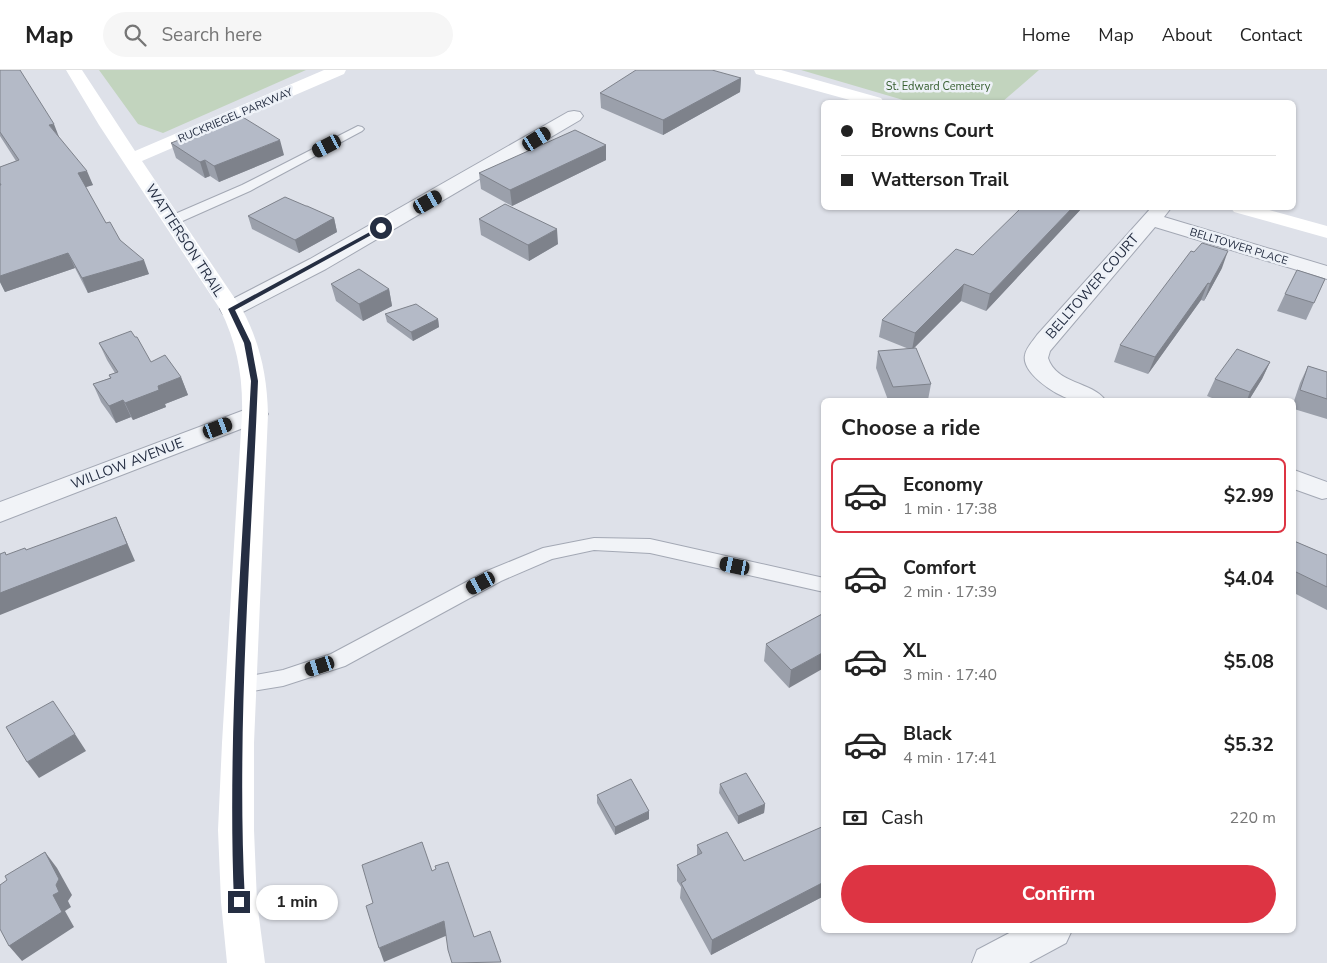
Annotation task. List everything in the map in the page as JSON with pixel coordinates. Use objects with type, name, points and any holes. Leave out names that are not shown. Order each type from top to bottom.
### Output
[{"type":"main road","name":"WATTERSON TRAIL","points":[[74,70],[231,309],[244,333],[250,353],[255,381],[240,686],[236,830],[239,902],[246,963]]},
{"type":"main road","name":"RUCKRIEGEL PARKWAY","points":[[131,159],[338,70]]},
{"type":"main road","points":[[762,70],[868,100]]},
{"type":"main road","points":[[1249,210],[1327,232]]},
{"type":"street","points":[[231,309],[335,254],[574,116]]},
{"type":"street","name":"BELLTOWER PLACE","points":[[1156,214],[1327,273]]},
{"type":"street","name":"BELLTOWER COURT","points":[[1088,398],[1072,392],[1048,376],[1036,359],[1038,351],[1045,340],[1156,214]]},
{"type":"street","name":"WILLOW AVENUE","points":[[0,512],[254,414]]},
{"type":"street","points":[[1296,479],[1322,490]]},
{"type":"street","points":[[991,963],[1047,933]]},
{"type":"lane","points":[[173,220],[246,188],[358,129]]},
{"type":"lane","points":[[240,686],[283,678],[338,660],[494,576],[549,553],[594,544],[650,546],[821,584]]},
{"type":"green space","points":[[99,70],[306,70],[163,133],[138,124]]},
{"type":"green space","name":"St. Edward Cemetery","points":[[801,70],[1039,70],[1004,100],[903,100]]},
{"type":"building","points":[[0,70],[20,70],[54,124],[49,125],[87,171],[78,173],[106,223],[110,222],[120,240],[144,260],[82,278],[68,253],[0,276],[0,167],[19,160],[0,132]]},
{"type":"building","points":[[636,70],[712,70],[741,78],[663,120],[600,93]]},
{"type":"building","points":[[241,116],[280,140],[214,166],[205,160],[200,162],[171,143]]},
{"type":"building","points":[[575,130],[606,145],[510,190],[479,173]]},
{"type":"building","points":[[285,197],[334,218],[295,240],[248,216]]},
{"type":"building","points":[[505,204],[557,229],[528,245],[479,219]]},
{"type":"building","points":[[1019,210],[1070,210],[990,294],[964,284],[915,333],[882,320],[956,249],[973,255]]},
{"type":"building","points":[[1202,243],[1228,251],[1210,284],[1208,283],[1155,357],[1120,345],[1191,251],[1194,252]]},
{"type":"building","points":[[359,269],[389,289],[359,304],[331,284]]},
{"type":"building","points":[[1297,270],[1325,279],[1314,303],[1285,294]]},
{"type":"building","points":[[416,304],[438,319],[411,332],[385,314]]},
{"type":"building","points":[[131,331],[137,337],[151,362],[165,355],[181,377],[158,386],[159,390],[125,403],[123,400],[109,406],[93,384],[111,378],[109,375],[118,372],[99,343]]},
{"type":"building","points":[[916,348],[931,384],[893,387],[878,351]]},
{"type":"building","points":[[1237,349],[1270,362],[1250,392],[1215,379]]},
{"type":"building","points":[[1308,366],[1327,372],[1327,399],[1300,390]]},
{"type":"building","points":[[116,517],[127,544],[0,593],[0,554],[5,552],[6,555],[25,548],[26,550]]},
{"type":"building","points":[[1296,542],[1327,555],[1327,587],[1296,572]]},
{"type":"building","points":[[821,615],[821,654],[791,670],[766,644]]},
{"type":"building","points":[[53,701],[75,734],[27,762],[6,727]]},
{"type":"building","points":[[746,773],[765,804],[738,816],[720,784]]},
{"type":"building","points":[[631,779],[649,811],[615,827],[597,795]]},
{"type":"building","points":[[821,827],[821,884],[712,940],[681,883],[686,880],[677,865],[702,853],[697,845],[727,832],[744,861]]},
{"type":"building","points":[[422,842],[432,871],[436,869],[435,866],[448,862],[474,937],[490,931],[501,962],[452,963],[444,921],[379,948],[366,906],[373,903],[362,865]]},
{"type":"building","points":[[45,852],[59,879],[56,885],[59,892],[53,895],[62,912],[9,946],[0,929],[0,885],[7,880],[5,876]]},
{"type":"route","points":[[239,902],[236,830],[238,743],[255,381],[244,333],[231,309],[318,264],[381,228]]}]
